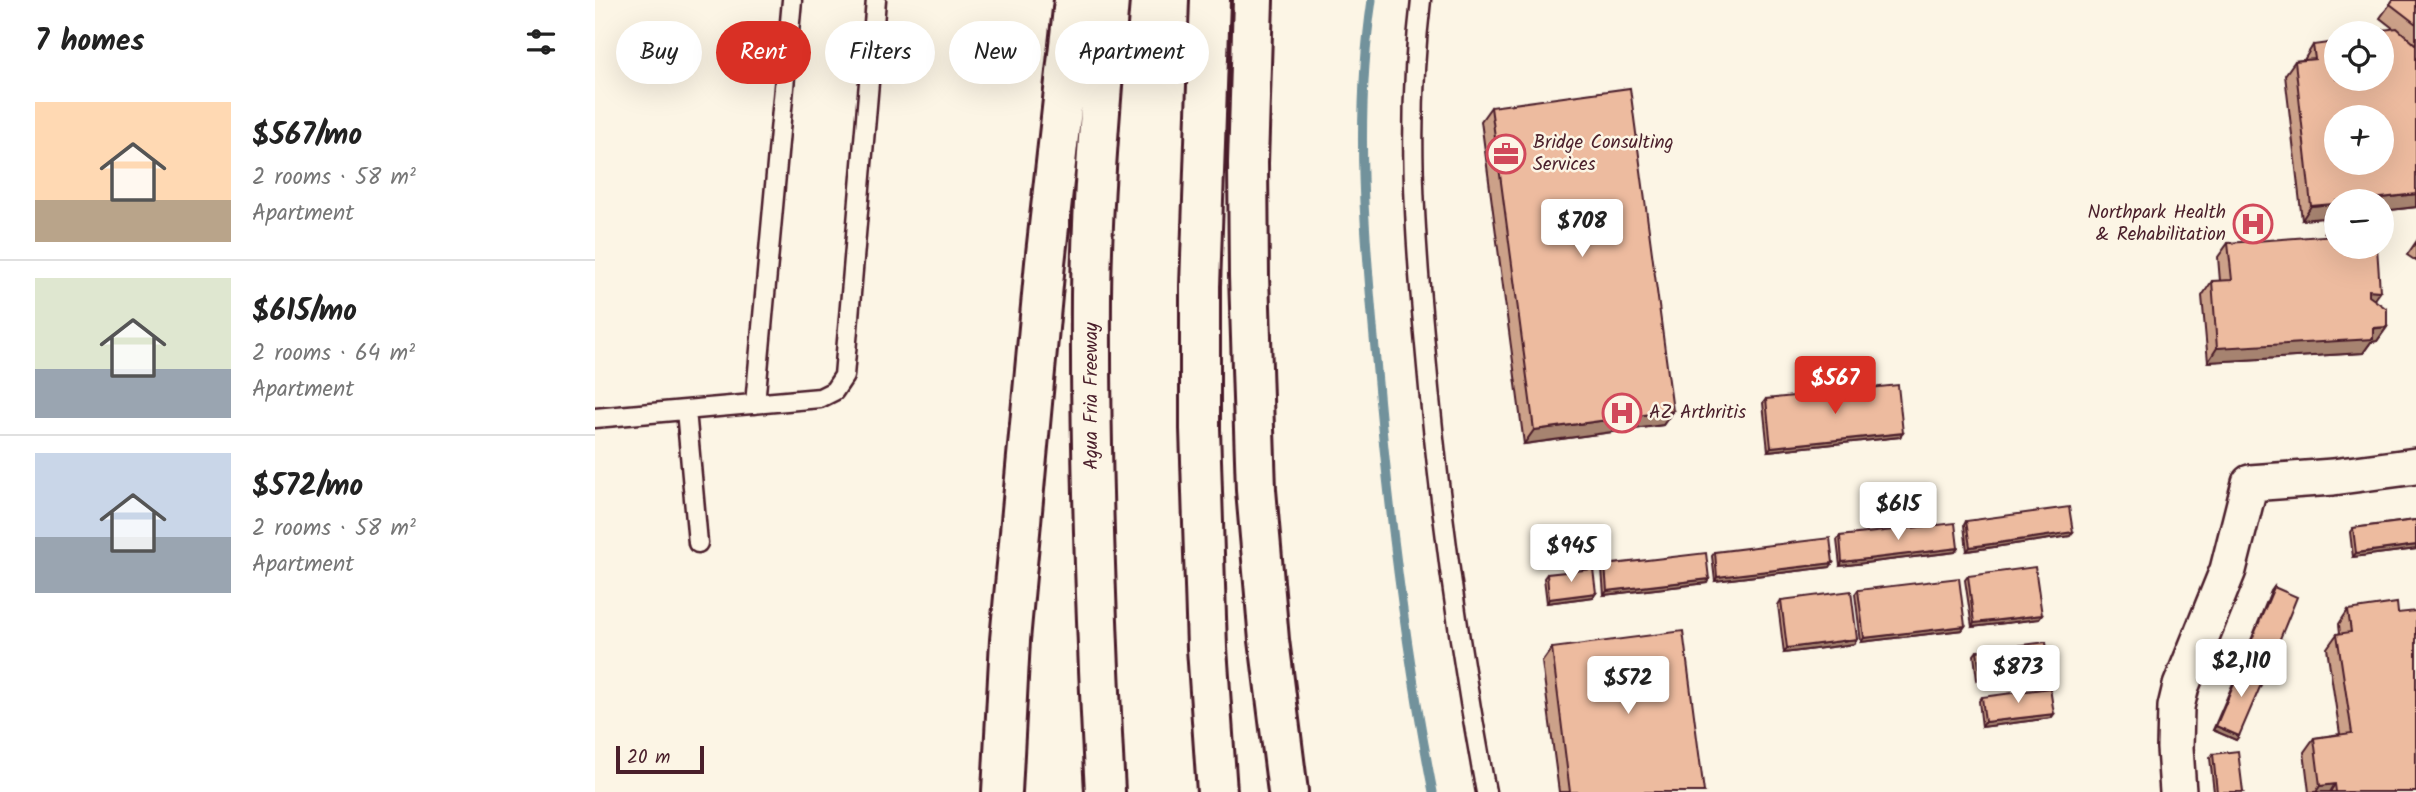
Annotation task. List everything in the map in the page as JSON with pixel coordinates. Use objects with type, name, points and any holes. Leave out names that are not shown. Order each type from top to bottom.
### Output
[{"type":"highway","points":[[1002,792],[1010,640],[1045,263],[1074,0]]},
{"type":"highway","name":"Agua Fria Freeway","points":[[1105,792],[1094,595],[1091,294],[1096,163],[1109,0]]},
{"type":"highway","points":[[1210,0],[1200,259],[1200,429],[1207,648],[1217,792]]},
{"type":"highway","points":[[1253,0],[1248,163],[1256,490],[1275,694],[1288,792]]},
{"type":"street","points":[[2178,792],[2176,707],[2181,686],[2228,570],[2250,483],[2333,477],[2416,466]]},
{"type":"lane","points":[[755,404],[792,0]]},
{"type":"lane","points":[[595,418],[820,398],[834,391],[844,376],[877,0]]},
{"type":"lane","points":[[1421,0],[1412,106],[1412,193],[1419,285],[1436,469],[1463,671],[1486,792]]},
{"type":"lane","points":[[686,411],[698,543]]},
{"type":"building","points":[[2393,0],[2416,0],[2416,24],[2390,4]]},
{"type":"building","points":[[2394,28],[2397,28],[2416,45],[2416,194],[2394,197],[2394,189],[2324,189],[2324,205],[2311,206],[2295,61],[2315,59],[2313,45],[2324,44],[2324,91],[2394,91]]},
{"type":"building","points":[[1630,88],[1673,411],[1534,430],[1491,107]]},
{"type":"building","points":[[2324,236],[2324,259],[2378,259],[2380,291],[2369,290],[2369,296],[2387,309],[2387,327],[2373,328],[2373,339],[2217,348],[2212,281],[2232,280],[2228,243]]},
{"type":"building","points":[[1898,385],[1903,433],[1771,447],[1766,399]]},
{"type":"building","points":[[2069,507],[2073,532],[1970,547],[1966,521]]},
{"type":"building","points":[[2416,520],[2416,545],[2356,553],[2353,528]]},
{"type":"building","points":[[1955,523],[1958,548],[1842,562],[1840,536]]},
{"type":"building","points":[[1830,538],[1833,563],[1717,577],[1715,552]]},
{"type":"building","points":[[1706,553],[1709,579],[1607,591],[1605,565]]},
{"type":"building","points":[[2035,567],[2042,615],[1974,623],[1968,576]]},
{"type":"building","points":[[1593,569],[1596,593],[1549,599],[1547,574]]},
{"type":"building","points":[[1959,578],[1965,626],[1864,638],[1858,590]]},
{"type":"building","points":[[2274,587],[2297,597],[2271,661],[2247,651]]},
{"type":"building","points":[[1851,591],[1857,639],[1787,648],[1781,600]]},
{"type":"building","points":[[2397,603],[2398,613],[2416,611],[2416,792],[2336,792],[2335,784],[2320,786],[2314,738],[2352,733],[2337,634],[2351,632],[2348,610]]},
{"type":"building","points":[[1683,631],[1704,792],[1570,792],[1552,648]]},
{"type":"building","points":[[2046,642],[2049,667],[1980,676],[1977,651]]},
{"type":"building","points":[[2243,663],[2266,673],[2239,736],[2216,726]]},
{"type":"building","points":[[2050,688],[2054,714],[1985,722],[1982,697]]},
{"type":"building","points":[[2238,751],[2243,792],[2217,792],[2213,754]]},
{"type":"waterway","points":[[1372,0],[1363,90],[1362,135],[1368,270],[1399,577],[1433,792]]},
{"type":"place","name":"Bridge Consulting Services","points":[[1506,154]]},
{"type":"place","name":"Northpark Health & Rehabilitation","points":[[2253,224]]},
{"type":"place","name":"AZ Arthritis","points":[[1622,413]]}]
